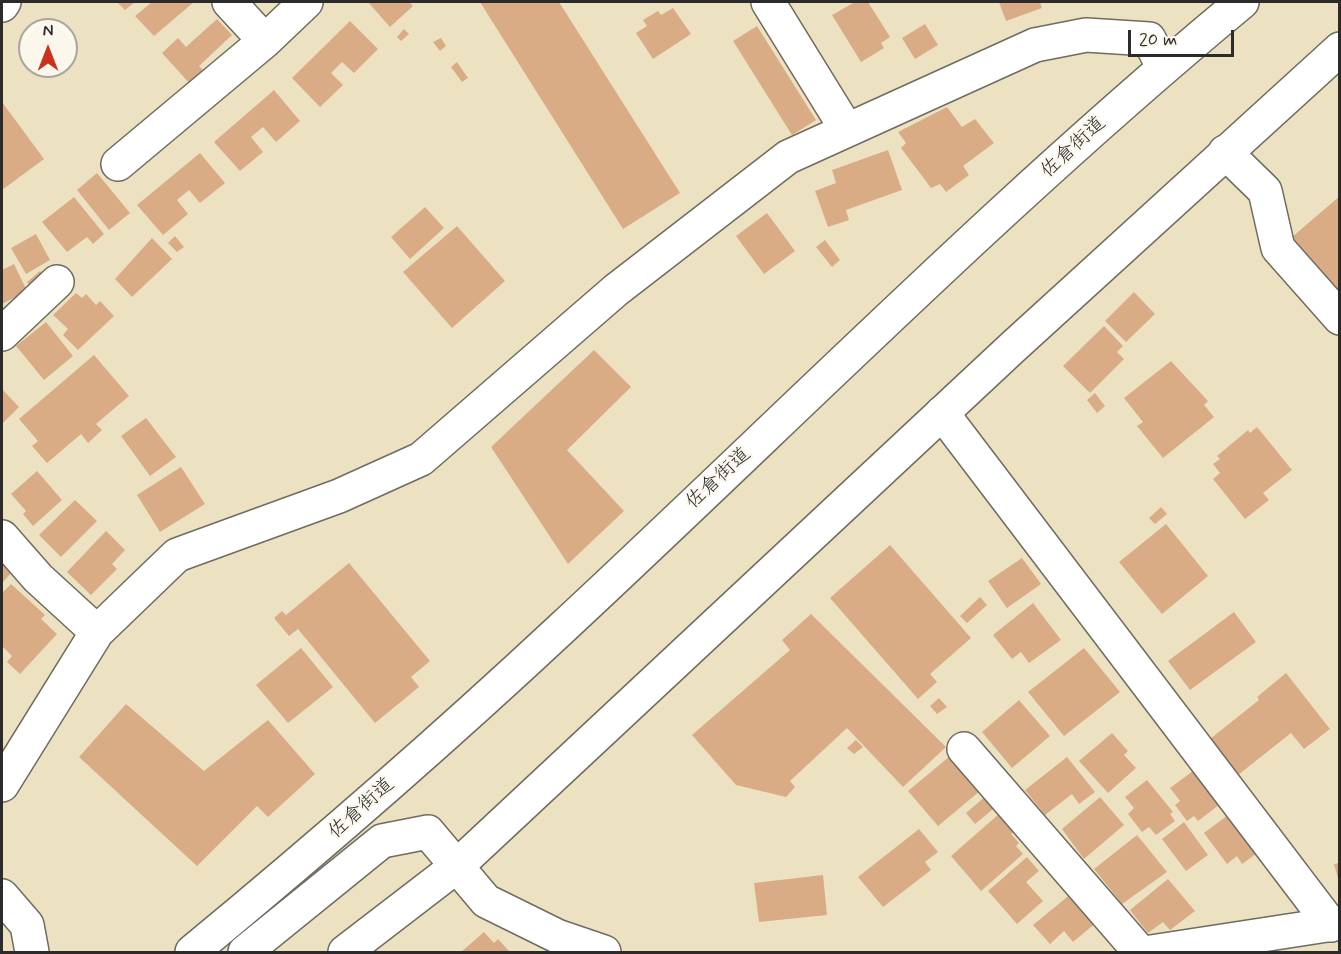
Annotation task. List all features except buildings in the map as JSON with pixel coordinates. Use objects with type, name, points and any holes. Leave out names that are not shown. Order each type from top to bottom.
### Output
[{"type":"main road","points":[[229,2],[265,41]]},
{"type":"main road","points":[[118,164],[265,41],[306,2]]},
{"type":"main road","points":[[768,2],[847,130]]},
{"type":"main road","name":"佐倉街道","points":[[192,952],[336,834],[535,653],[867,339],[1163,67],[1242,2]]},
{"type":"main road","points":[[2,785],[98,632],[177,555],[339,496],[421,459],[616,290],[788,157],[1035,45],[1086,35],[1149,39],[1163,67]]},
{"type":"main road","points":[[345,952],[457,866],[942,413],[1340,49]]},
{"type":"main road","points":[[1225,152],[1265,191],[1278,248],[1340,318]]},
{"type":"main road","points":[[2,334],[57,282]]},
{"type":"main road","points":[[942,413],[1330,932]]},
{"type":"main road","points":[[2,537],[38,578],[98,632]]},
{"type":"main road","points":[[964,749],[1140,952]]},
{"type":"main road","points":[[245,952],[382,841],[428,832],[486,901],[551,944],[604,952]]},
{"type":"main road","points":[[2,896],[27,925],[32,952]]},
{"type":"main road","points":[[1151,952],[1330,932]]}]
